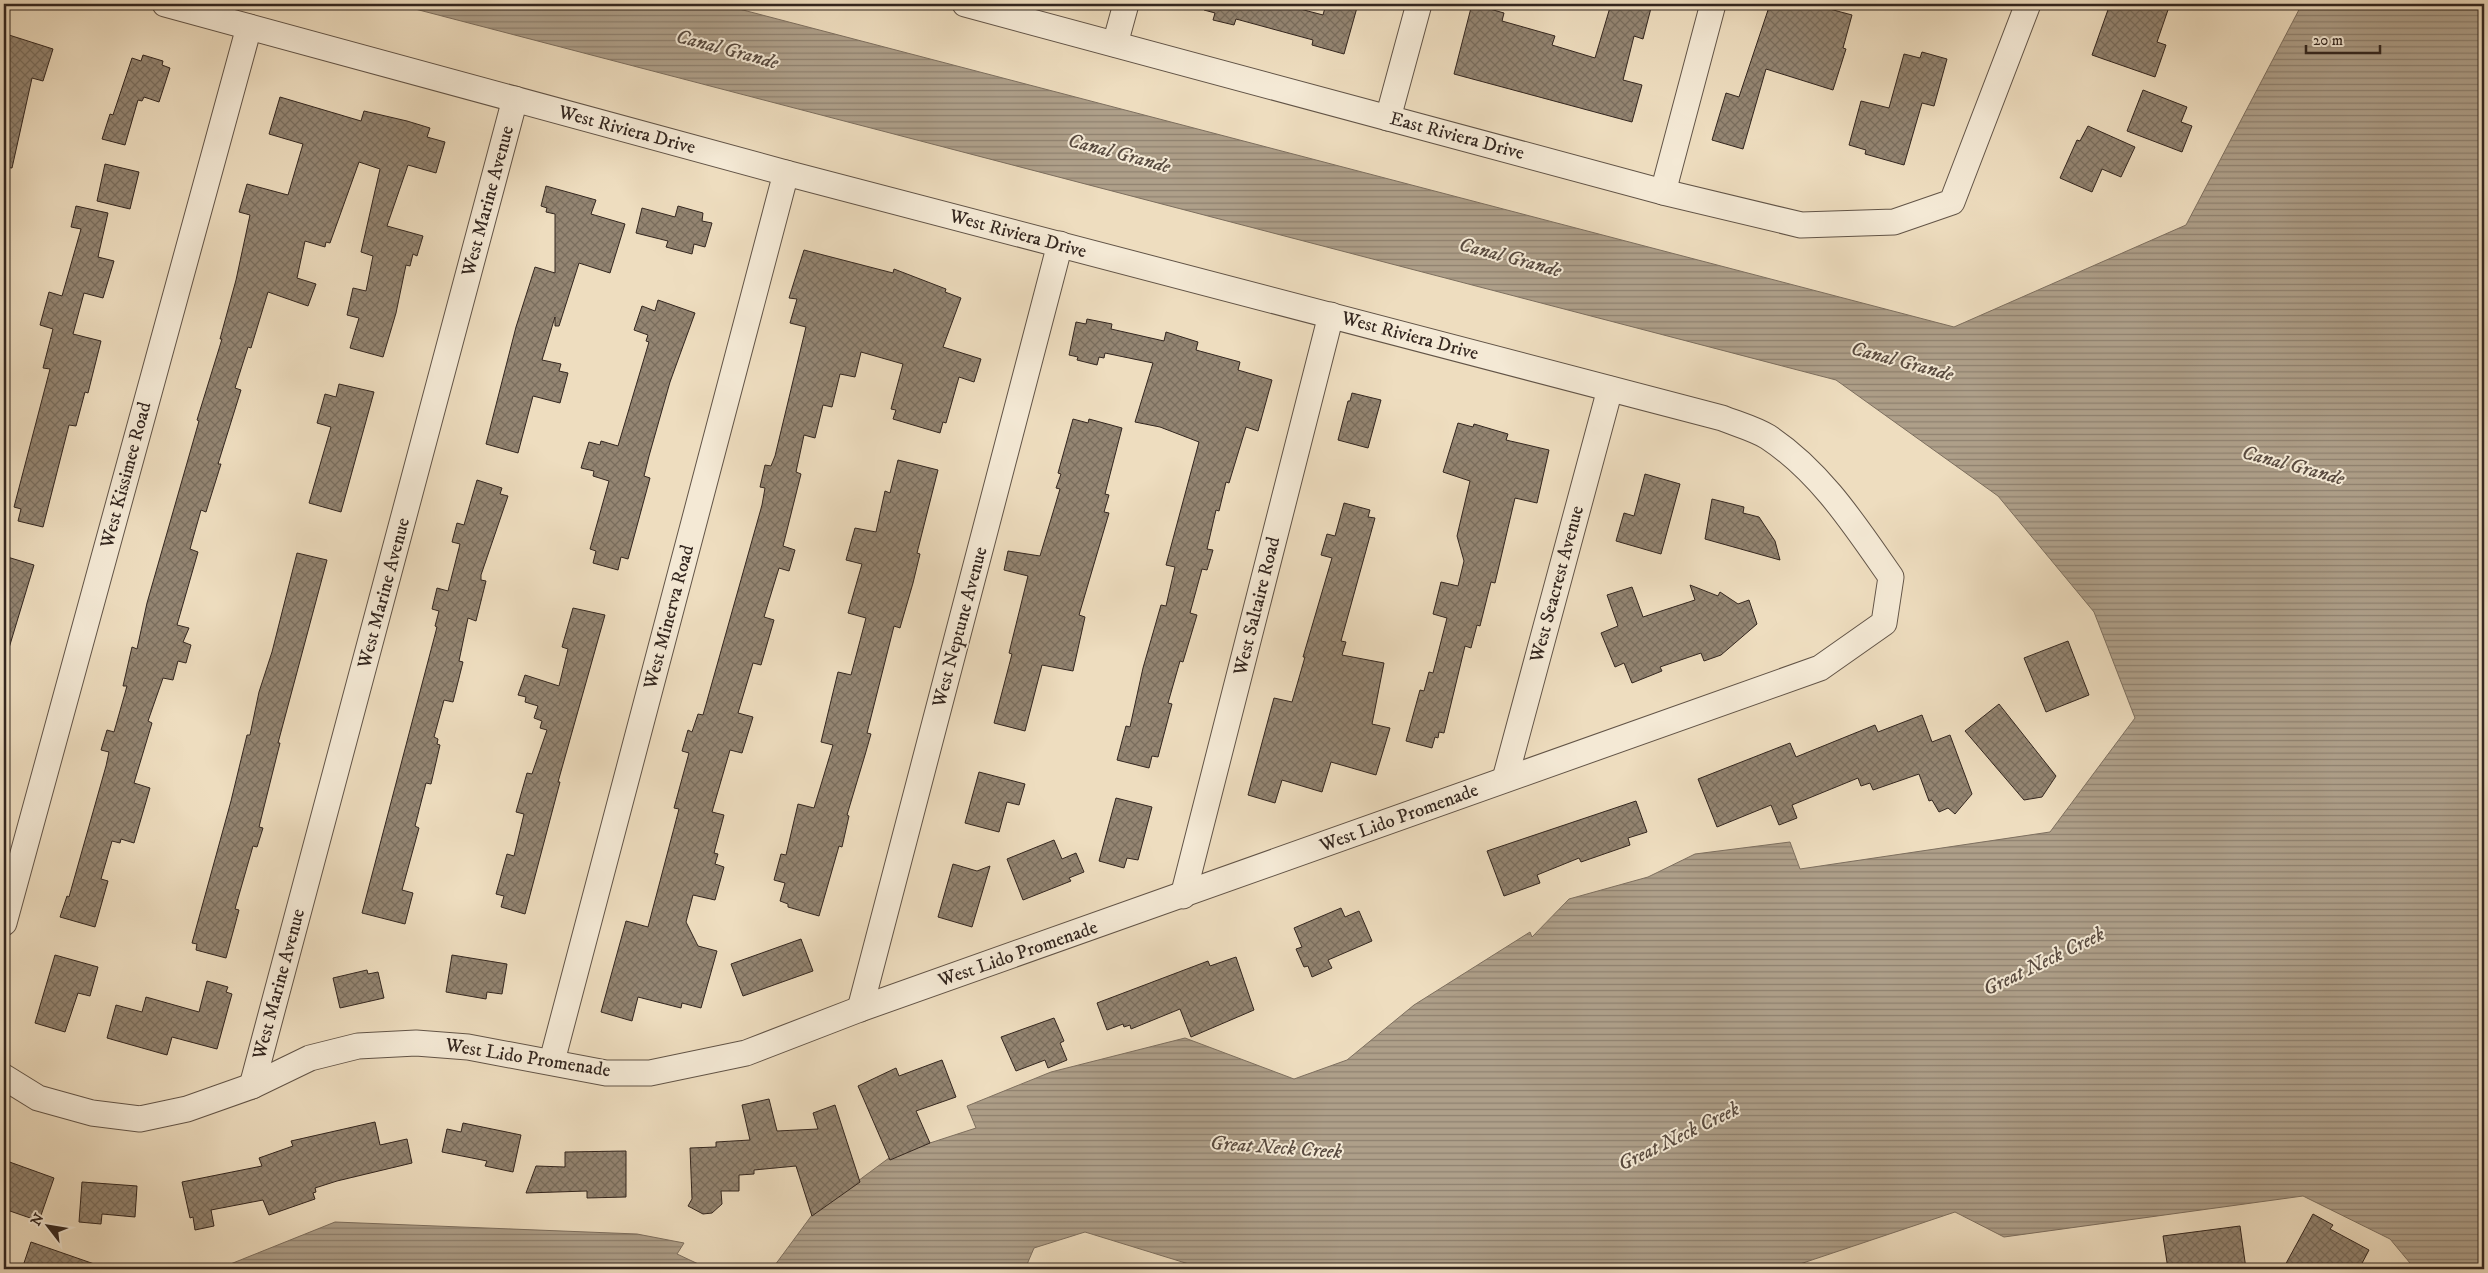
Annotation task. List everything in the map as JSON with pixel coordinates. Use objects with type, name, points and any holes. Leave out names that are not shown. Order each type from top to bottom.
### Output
[{"type":"street","name":"West Riviera Drive","points":[[165,4],[786,173],[1722,418],[1767,436],[1807,469],[1844,511]]},
{"type":"street","name":"East Riviera Drive","points":[[965,4],[1663,192],[1801,225],[1894,222],[1952,202],[2028,4]]},
{"type":"street","points":[[1115,44],[1126,4]]},
{"type":"street","points":[[1388,118],[1419,4]]},
{"type":"street","points":[[1663,192],[1713,4]]},
{"type":"street","name":"West Kissimee Road","points":[[4,923],[249,27]]},
{"type":"street","name":"West Marine Avenue","points":[[252,1086],[515,99]]},
{"type":"street","name":"West Minerva Road","points":[[552,1061],[786,173]]},
{"type":"street","name":"West Neptune Avenue","points":[[860,1009],[1060,244]]},
{"type":"street","name":"West Saltaire Road","points":[[1183,896],[1331,315]]},
{"type":"street","name":"West Seacrest Avenue","points":[[1505,780],[1610,389]]},
{"type":"street","name":"West Lido Promenade","points":[[4,1077],[38,1098],[92,1113],[140,1119],[187,1109],[252,1086],[310,1058],[358,1046],[416,1043],[468,1046],[606,1073],[650,1073],[746,1053],[860,1009],[1183,896],[1820,668],[1884,623],[1891,577],[1844,511]]},
{"type":"water","points":[[396,4],[720,4],[1954,327],[2186,225],[2302,4],[2484,4],[2484,1269],[2415,1269],[2390,1239],[2303,1196],[2004,1237],[1955,1212],[1785,1269],[1205,1269],[1085,1232],[1034,1248],[1025,1269],[736,1269],[775,1265],[812,1215],[893,1155],[976,1128],[967,1106],[1051,1072],[1185,1038],[1294,1079],[1347,1060],[1414,1005],[1530,932],[1532,937],[1569,899],[1648,877],[1695,854],[1790,842],[1800,869],[2050,832],[2135,718],[2094,612],[1998,496],[1836,380]]},
{"type":"water","points":[[335,1222],[637,1234],[684,1243],[677,1254],[709,1269],[218,1269]]},
{"type":"building","points":[[1205,4],[1281,4],[1323,15],[1326,4],[1358,4],[1344,54],[1312,45],[1313,40],[1236,19],[1234,25],[1213,20],[1215,13],[1204,10]]},
{"type":"building","points":[[1472,4],[1504,13],[1502,21],[1555,36],[1552,45],[1595,58],[1611,4],[1635,4],[1651,8],[1643,39],[1634,36],[1623,80],[1642,85],[1632,122],[1454,74]]},
{"type":"building","points":[[1770,4],[1811,4],[1852,15],[1843,48],[1846,49],[1833,90],[1766,69],[1743,149],[1712,140],[1726,93],[1739,97]]},
{"type":"building","points":[[2110,4],[2170,4],[2157,42],[2166,45],[2155,77],[2092,55]]},
{"type":"building","points":[[9,35],[53,49],[43,81],[32,78],[12,168],[4,167],[4,51]]},
{"type":"building","points":[[1922,52],[1947,59],[1934,106],[1922,103],[1904,165],[1865,154],[1866,150],[1849,145],[1861,101],[1889,108],[1904,54],[1920,58]]},
{"type":"building","points":[[143,55],[163,61],[162,65],[170,68],[159,102],[144,97],[142,101],[138,100],[125,145],[102,139],[110,114],[113,115],[132,58],[141,61]]},
{"type":"building","points":[[2143,90],[2187,107],[2181,122],[2192,126],[2182,152],[2127,131]]},
{"type":"building","points":[[280,97],[361,121],[364,111],[407,121],[430,128],[427,137],[445,142],[436,173],[408,165],[387,226],[423,236],[417,256],[413,254],[410,266],[406,265],[396,313],[383,357],[350,348],[359,318],[347,315],[353,288],[366,291],[373,256],[361,252],[380,169],[359,162],[330,243],[326,242],[325,247],[305,241],[297,278],[316,284],[308,306],[268,292],[251,348],[248,347],[235,388],[241,390],[218,464],[221,464],[206,512],[201,510],[190,549],[198,552],[177,625],[189,628],[183,642],[191,645],[186,663],[178,661],[173,680],[163,678],[148,721],[152,723],[134,783],[150,788],[134,843],[121,839],[120,843],[112,841],[101,879],[108,881],[95,927],[60,917],[67,896],[69,897],[106,766],[109,752],[101,750],[107,730],[114,732],[127,686],[123,686],[132,647],[137,649],[147,603],[199,421],[197,420],[222,339],[220,339],[236,280],[250,215],[239,212],[247,184],[288,195],[303,144],[269,134]]},
{"type":"building","points":[[2088,126],[2135,147],[2121,177],[2102,169],[2092,192],[2060,178],[2077,140],[2080,141]]},
{"type":"building","points":[[105,164],[139,172],[130,209],[97,201]]},
{"type":"building","points":[[546,186],[596,200],[591,214],[625,224],[610,273],[579,263],[559,326],[555,326],[555,317],[542,360],[561,364],[559,371],[568,373],[560,403],[533,396],[518,453],[486,444],[516,327],[535,267],[555,273],[555,214],[546,212],[547,208],[541,206]]},
{"type":"building","points":[[76,206],[108,213],[98,257],[114,261],[103,298],[84,293],[73,334],[101,341],[88,393],[85,392],[76,426],[69,425],[43,527],[18,521],[21,509],[14,507],[50,369],[43,368],[53,329],[40,325],[49,292],[62,296],[81,229],[71,227]]},
{"type":"building","points":[[678,206],[703,213],[702,221],[712,223],[705,247],[694,244],[692,254],[666,247],[668,241],[636,233],[642,208],[675,217]]},
{"type":"building","points":[[804,250],[893,273],[894,269],[946,289],[945,292],[961,298],[943,347],[981,359],[974,382],[959,377],[946,423],[943,422],[940,433],[893,419],[896,410],[891,409],[903,364],[861,352],[855,377],[840,374],[832,407],[823,405],[815,438],[804,435],[796,472],[801,474],[783,546],[795,550],[789,571],[779,568],[764,617],[774,620],[761,665],[753,663],[738,713],[753,717],[742,753],[730,750],[712,812],[724,815],[714,853],[718,854],[715,864],[724,867],[715,900],[693,895],[686,922],[698,946],[717,951],[701,1008],[682,1003],[681,1008],[638,997],[632,1021],[601,1012],[626,921],[648,927],[679,809],[674,808],[689,753],[682,751],[688,730],[692,732],[698,714],[703,715],[762,505],[765,488],[760,487],[765,465],[771,466],[775,456],[806,327],[790,323],[797,299],[789,298]]},
{"type":"building","points":[[658,300],[695,313],[670,382],[649,456],[644,476],[650,478],[628,559],[621,557],[618,570],[593,563],[596,551],[590,549],[609,481],[593,476],[594,471],[581,468],[589,442],[600,445],[601,441],[618,446],[649,342],[646,341],[648,335],[634,330],[642,306],[655,311]]},
{"type":"building","points":[[1087,319],[1112,324],[1111,329],[1164,341],[1166,332],[1198,342],[1196,350],[1240,362],[1238,370],[1272,380],[1258,431],[1246,427],[1229,483],[1226,482],[1219,511],[1216,510],[1207,549],[1213,550],[1207,570],[1202,569],[1190,613],[1197,615],[1183,662],[1180,661],[1168,703],[1172,704],[1158,757],[1152,756],[1149,768],[1117,760],[1126,726],[1130,727],[1143,668],[1161,605],[1166,606],[1175,567],[1166,565],[1199,442],[1160,427],[1135,422],[1153,363],[1105,353],[1104,358],[1099,357],[1097,365],[1077,360],[1078,357],[1069,355],[1076,322],[1086,324]]},
{"type":"building","points":[[339,384],[374,392],[341,512],[309,503],[331,427],[317,423],[325,394],[336,397]]},
{"type":"building","points":[[1352,393],[1381,400],[1368,448],[1338,440],[1348,401],[1350,401]]},
{"type":"building","points":[[1073,419],[1088,423],[1089,419],[1122,428],[1105,494],[1109,495],[1104,512],[1109,513],[1079,615],[1085,617],[1073,671],[1042,665],[1025,731],[994,723],[1012,654],[1009,653],[1028,576],[1004,570],[1008,551],[1040,556],[1060,489],[1056,488],[1061,474],[1058,473]]},
{"type":"building","points":[[1458,423],[1473,427],[1474,424],[1508,434],[1506,440],[1549,450],[1537,503],[1515,498],[1495,583],[1491,582],[1480,626],[1477,625],[1471,648],[1465,646],[1444,733],[1439,732],[1438,738],[1435,737],[1432,748],[1406,741],[1420,690],[1424,691],[1429,672],[1433,673],[1447,618],[1433,614],[1441,582],[1458,586],[1464,561],[1457,536],[1470,481],[1443,472]]},
{"type":"building","points":[[898,460],[938,470],[917,553],[920,554],[913,583],[900,628],[894,626],[867,733],[871,734],[847,815],[849,816],[842,847],[839,846],[819,916],[788,907],[788,904],[780,901],[785,883],[774,880],[781,854],[786,855],[798,804],[814,808],[833,745],[821,742],[838,672],[851,675],[866,618],[848,613],[862,564],[846,560],[855,528],[876,532],[885,491],[890,493]]},
{"type":"building","points":[[1645,474],[1680,484],[1661,554],[1616,541],[1624,513],[1634,516]]},
{"type":"building","points":[[477,480],[502,488],[500,494],[508,496],[481,575],[481,580],[486,581],[476,621],[468,618],[459,661],[463,662],[453,702],[444,700],[434,737],[438,739],[437,744],[440,745],[431,784],[426,783],[415,826],[419,828],[402,890],[413,893],[405,924],[362,913],[437,627],[435,626],[439,611],[432,609],[437,588],[448,591],[460,544],[452,542],[457,523],[464,525]]},
{"type":"building","points":[[1712,499],[1744,507],[1743,513],[1759,517],[1775,541],[1780,560],[1705,539]]},
{"type":"building","points":[[1344,503],[1370,510],[1368,517],[1375,518],[1341,641],[1346,642],[1342,655],[1384,663],[1372,724],[1390,728],[1376,775],[1331,762],[1322,792],[1282,780],[1275,803],[1248,795],[1274,698],[1292,702],[1332,558],[1321,555],[1327,534],[1335,536]]},
{"type":"building","points":[[297,553],[327,560],[278,743],[280,743],[259,827],[263,828],[257,847],[253,846],[235,909],[239,910],[226,958],[196,950],[197,944],[192,943],[247,735],[250,735],[259,692],[272,652]]},
{"type":"building","points":[[4,556],[34,565],[9,648],[4,647]]},
{"type":"building","points":[[1690,585],[1718,596],[1720,592],[1738,604],[1749,600],[1757,624],[1721,655],[1704,661],[1701,653],[1660,667],[1662,671],[1632,683],[1624,663],[1615,667],[1601,633],[1618,626],[1607,595],[1632,587],[1643,617],[1695,600]]},
{"type":"building","points":[[573,608],[605,615],[558,782],[560,782],[525,914],[501,907],[504,896],[496,894],[507,854],[514,856],[524,814],[516,812],[527,773],[532,774],[547,730],[540,728],[542,721],[534,718],[538,706],[525,702],[526,697],[518,695],[525,675],[559,686],[568,649],[562,647]]},
{"type":"building","points":[[2068,641],[2089,695],[2046,712],[2024,658]]},
{"type":"building","points":[[1999,704],[2056,776],[2042,797],[2024,800],[1965,731]]},
{"type":"building","points":[[1922,715],[1932,742],[1950,735],[1972,794],[1955,814],[1948,808],[1939,812],[1932,800],[1929,801],[1919,774],[1873,790],[1870,783],[1861,786],[1858,778],[1792,805],[1797,818],[1779,825],[1771,805],[1717,827],[1698,779],[1790,743],[1796,757],[1875,725],[1878,732]]},
{"type":"building","points":[[979,772],[1025,784],[1019,805],[1007,802],[999,832],[965,823]]},
{"type":"building","points":[[1116,798],[1152,807],[1138,860],[1127,858],[1124,868],[1099,861]]},
{"type":"building","points":[[1636,801],[1647,832],[1628,838],[1630,845],[1581,862],[1579,858],[1537,875],[1540,883],[1504,896],[1487,851]]},
{"type":"building","points":[[1054,840],[1062,859],[1076,853],[1084,872],[1069,878],[1071,881],[1023,900],[1007,859]]},
{"type":"building","points":[[953,864],[977,871],[990,866],[972,927],[938,917]]},
{"type":"building","points":[[1341,908],[1345,917],[1359,911],[1372,941],[1328,960],[1332,968],[1312,977],[1308,966],[1304,967],[1296,949],[1302,947],[1294,928]]},
{"type":"building","points":[[801,939],[813,971],[743,996],[731,964]]},
{"type":"building","points":[[55,955],[98,967],[90,996],[78,993],[65,1032],[35,1023]]},
{"type":"building","points":[[452,955],[507,964],[502,994],[487,992],[486,999],[446,992]]},
{"type":"building","points":[[1236,957],[1254,1010],[1191,1037],[1180,1009],[1131,1029],[1130,1025],[1124,1027],[1123,1024],[1107,1030],[1097,1003],[1208,961],[1210,966]]},
{"type":"building","points":[[367,970],[368,974],[378,972],[384,998],[340,1008],[333,978]]},
{"type":"building","points":[[207,981],[228,987],[226,992],[232,994],[217,1049],[172,1037],[167,1055],[107,1038],[116,1005],[142,1012],[146,997],[199,1012]]},
{"type":"building","points":[[1054,1018],[1064,1041],[1060,1043],[1067,1060],[1048,1068],[1045,1060],[1016,1071],[1001,1037]]},
{"type":"building","points":[[942,1060],[956,1097],[916,1111],[930,1143],[890,1160],[858,1086],[896,1068],[899,1076]]},
{"type":"building","points":[[769,1099],[777,1131],[818,1129],[813,1113],[835,1105],[860,1182],[812,1216],[796,1166],[754,1170],[754,1174],[739,1175],[739,1191],[721,1191],[722,1204],[712,1213],[703,1214],[688,1206],[692,1199],[690,1148],[716,1147],[716,1142],[750,1140],[742,1105]]},
{"type":"building","points":[[375,1122],[380,1145],[407,1139],[412,1163],[315,1188],[316,1192],[313,1193],[315,1199],[269,1215],[263,1200],[211,1210],[214,1226],[195,1230],[193,1217],[190,1218],[182,1182],[262,1166],[259,1158],[293,1146],[291,1141]]},
{"type":"building","points":[[463,1123],[521,1135],[513,1172],[485,1166],[487,1161],[442,1152],[447,1129],[461,1132]]},
{"type":"building","points":[[626,1151],[626,1197],[587,1198],[587,1191],[526,1193],[536,1166],[565,1167],[565,1152]]},
{"type":"building","points":[[4,1160],[54,1178],[39,1221],[4,1209]]},
{"type":"building","points":[[82,1182],[137,1186],[135,1217],[102,1214],[101,1224],[79,1222]]},
{"type":"building","points":[[2313,1214],[2333,1225],[2330,1229],[2369,1250],[2359,1269],[2283,1269]]},
{"type":"building","points":[[2240,1226],[2246,1269],[2168,1269],[2163,1236]]},
{"type":"building","points":[[31,1242],[100,1266],[100,1269],[22,1269]]},
{"type":"water label","name":"Canal Grande","points":[[727,50]]},
{"type":"water label","name":"Canal Grande","points":[[1119,154]]},
{"type":"water label","name":"Canal Grande","points":[[1510,258]]},
{"type":"water label","name":"Canal Grande","points":[[1902,362]]},
{"type":"water label","name":"Canal Grande","points":[[2293,466]]},
{"type":"water label","name":"Great Neck Creek","points":[[2044,962]]},
{"type":"water label","name":"Great Neck Creek","points":[[1679,1137]]},
{"type":"water label","name":"Great Neck Creek","points":[[1276,1148]]}]
